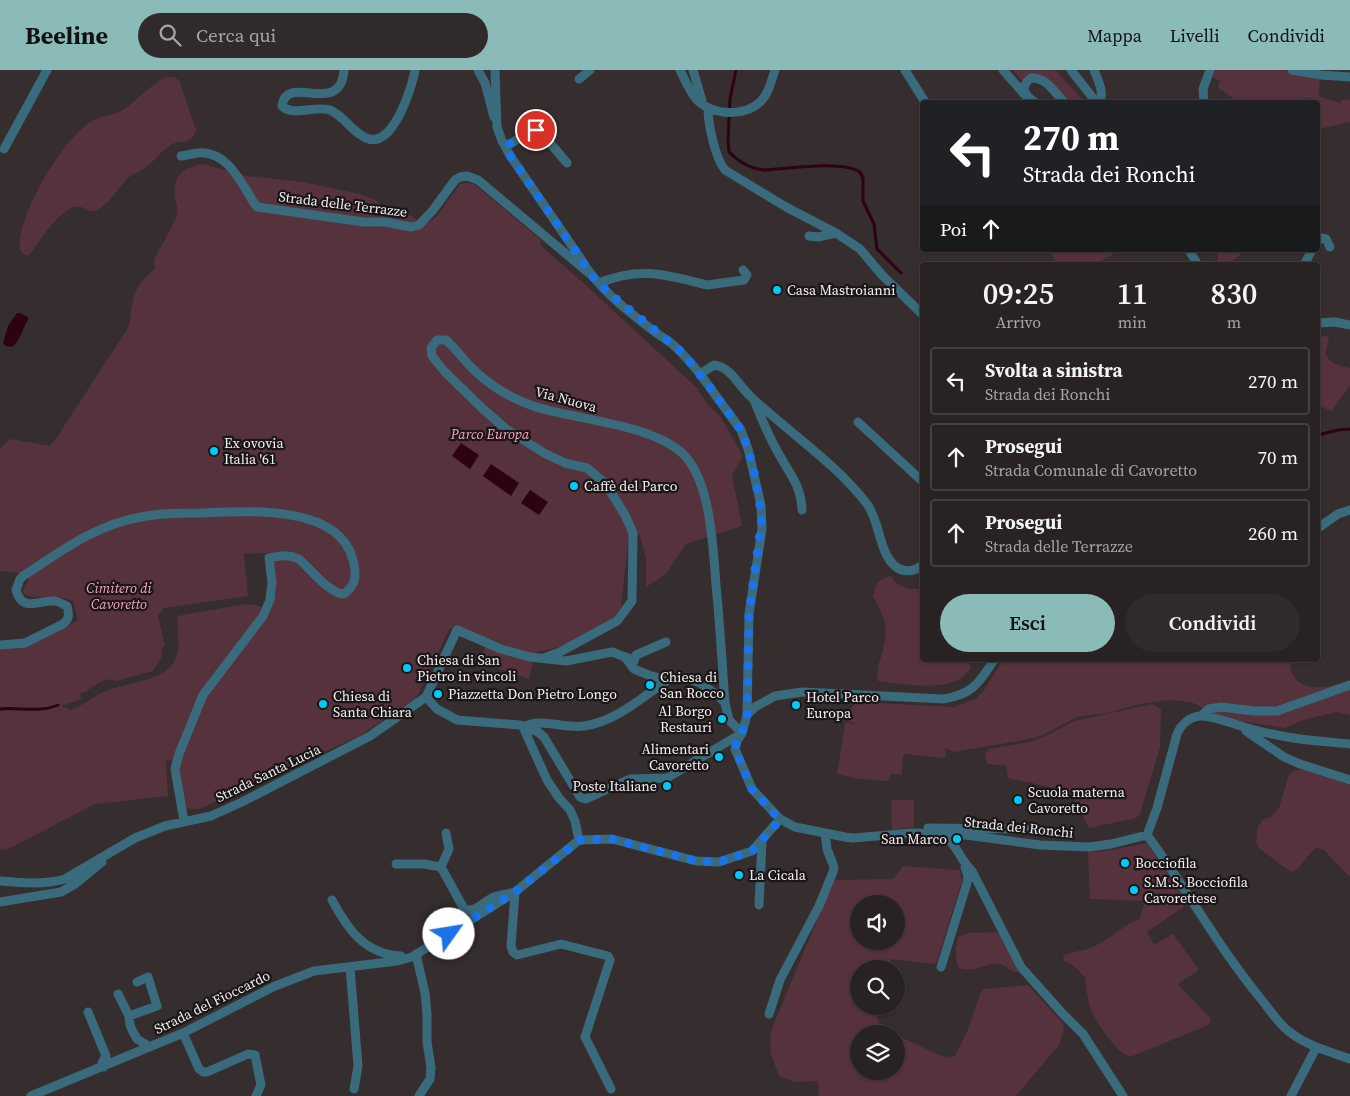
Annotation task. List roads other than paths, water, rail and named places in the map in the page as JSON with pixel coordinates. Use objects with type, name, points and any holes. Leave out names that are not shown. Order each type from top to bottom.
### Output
[{"type":"street","points":[[4,148],[33,99],[47,70]]},
{"type":"street","points":[[344,70],[341,84],[336,91],[329,94],[292,93],[284,98],[282,106],[289,110],[329,110],[366,138],[376,139],[388,132],[399,118],[411,90],[415,70]]},
{"type":"street","name":"Strada delle Terrazze","points":[[478,70],[497,122]]},
{"type":"street","name":"Strada delle Terrazze","points":[[495,70],[499,133],[511,157],[590,274]]},
{"type":"street","points":[[579,79],[590,70]]},
{"type":"street","points":[[680,70],[697,100],[705,106],[722,112],[735,112],[752,108],[770,87],[775,70]]},
{"type":"street","points":[[693,70],[705,106],[715,147],[725,170],[786,207],[836,232],[860,249],[882,275],[920,312]]},
{"type":"street","points":[[904,70],[924,100]]},
{"type":"street","points":[[1003,70],[1032,100]]},
{"type":"street","points":[[1071,70],[1096,100]]},
{"type":"street","points":[[1094,70],[1100,86],[1100,100]]},
{"type":"street","points":[[1204,100],[1203,88],[1210,70]]},
{"type":"street","points":[[1292,70],[1321,76],[1350,77]]},
{"type":"street","points":[[1025,94],[1024,87],[1028,80],[1030,78],[1040,78],[1062,100]]},
{"type":"street","points":[[506,146],[532,131],[539,130],[567,164]]},
{"type":"street","name":"Strada delle Terrazze","points":[[182,156],[202,153],[222,160],[232,168],[254,203],[258,206],[411,227],[419,224],[433,210],[456,180],[460,177],[472,177],[492,191],[590,274],[616,300],[683,353],[741,430],[748,449],[761,505],[762,529],[749,614],[747,715]]},
{"type":"street","points":[[809,236],[818,237],[836,232]]},
{"type":"street","points":[[1320,239],[1326,239],[1330,247]]},
{"type":"street","points":[[599,283],[617,276],[658,273],[707,285],[744,280],[747,275],[743,270]]},
{"type":"street","points":[[1320,323],[1335,322],[1350,325]]},
{"type":"street","name":"Via Nuova","points":[[544,658],[560,652],[617,621],[632,601],[633,533],[625,515],[605,483],[587,468],[564,463],[506,429],[445,372],[432,356],[430,348],[437,340],[446,340],[456,348],[471,367],[495,388],[532,406],[641,432],[662,440],[686,457],[699,480],[710,522],[725,702]]},
{"type":"street","points":[[700,374],[714,365],[725,368],[755,401],[828,464],[868,505],[875,518],[888,558],[893,564],[898,569],[906,571],[912,571],[920,566]]},
{"type":"street","points":[[755,401],[764,427],[779,456],[797,483],[802,498],[802,510]]},
{"type":"street","points":[[858,422],[920,479]]},
{"type":"street","points":[[1320,526],[1332,517],[1350,510]]},
{"type":"street","points":[[0,645],[25,643],[63,624],[70,616],[67,606],[56,601],[27,603],[21,600],[16,590],[20,579],[88,536],[124,520],[170,514],[245,511],[280,513],[295,515],[320,524],[344,541],[352,556],[356,576],[354,584],[344,594],[331,590],[299,559],[293,556],[285,555],[270,558],[272,582],[270,600],[263,616],[203,694],[179,754],[175,770],[184,821]]},
{"type":"street","points":[[625,657],[634,670],[651,676],[668,680],[681,678],[700,683],[725,702],[729,720],[742,733],[667,778],[630,779],[586,800],[580,797],[544,737],[538,732],[524,727],[457,720],[437,709],[426,697],[457,630],[502,649],[530,657],[566,661],[612,652],[625,657],[634,661],[636,655],[666,642]]},
{"type":"street","points":[[747,715],[765,700],[784,693],[802,692],[944,699],[958,696],[975,687],[993,662]]},
{"type":"street","points":[[524,727],[531,722],[566,727],[601,722],[631,707],[668,680]]},
{"type":"street","points":[[1347,1057],[1316,1048],[1299,1040],[1287,1031],[1220,946],[1172,870],[1147,835],[1157,808],[1177,734],[1188,720],[1201,716],[1213,708],[1277,711],[1350,685]]},
{"type":"street","name":"Strada Santa Lucia","points":[[0,880],[35,883],[65,880],[135,838],[184,821],[211,816],[328,759],[370,736],[426,697]]},
{"type":"street","name":"Strada dei Ronchi","points":[[747,715],[742,733],[736,745],[741,764],[752,789],[780,820],[795,827],[853,838],[912,833],[943,834],[1066,847],[1089,847],[1111,844],[1147,835]]},
{"type":"street","points":[[1201,716],[1267,733],[1350,744]]},
{"type":"street","points":[[1235,724],[1284,757],[1350,780]]},
{"type":"street","points":[[524,727],[547,780],[570,810],[580,840],[612,839],[696,861],[719,862],[752,851],[780,820]]},
{"type":"street","name":"Strada dei Ronchi","points":[[912,833],[918,829],[946,827],[1030,829]]},
{"type":"street","points":[[396,864],[424,864],[441,867],[448,849],[446,833]]},
{"type":"street","points":[[769,1014],[780,980],[834,872],[827,849],[825,833]]},
{"type":"street","points":[[941,967],[968,876],[965,864],[954,844],[943,834]]},
{"type":"street","name":"Strada del Fioccardo","points":[[31,1096],[150,1047],[275,986],[314,971],[397,961],[414,956],[515,892],[580,840]]},
{"type":"street","points":[[759,905],[762,841]]},
{"type":"street","points":[[0,902],[61,892],[84,878],[117,848]]},
{"type":"street","points":[[965,864],[972,871],[982,889],[1021,967],[1083,1034],[1123,1096]]},
{"type":"street","name":"Strada del Fioccardo","points":[[441,867],[464,909],[467,911],[474,910],[494,898],[515,892]]},
{"type":"street","points":[[515,892],[511,946],[513,952],[517,955],[561,944],[608,956],[610,960],[586,1037],[611,1089]]},
{"type":"street","points":[[332,900],[344,924],[376,952],[387,955],[414,956],[425,993],[427,1042],[431,1068],[430,1079],[419,1096]]},
{"type":"street","points":[[350,967],[358,1066],[354,1089]]},
{"type":"street","points":[[129,1016],[158,1006],[148,977],[137,982]]},
{"type":"street","points":[[118,994],[129,1016],[130,1025],[137,1039],[150,1047]]},
{"type":"street","points":[[88,1012],[106,1056],[102,1063],[104,1067]]},
{"type":"street","points":[[183,1032],[199,1069],[203,1072],[248,1054],[254,1055],[261,1085],[256,1096]]},
{"type":"street","points":[[1291,1096],[1316,1048]]},
{"type":"waterway","points":[[736,70],[730,99],[729,152],[745,164],[764,170],[840,166],[860,172],[863,178],[863,201],[874,224],[877,249],[901,273]]},
{"type":"waterway","points":[[1320,434],[1350,429]]},
{"type":"waterway","points":[[0,709],[44,709],[58,705]]},
{"type":"place","name":"Casa Mastroianni","points":[[777,290]]},
{"type":"place","name":"Ex ovovia Italia '61","points":[[214,451]]},
{"type":"place","name":"Caffè del Parco","points":[[574,486]]},
{"type":"place","name":"Chiesa di San Pietro in vincoli","points":[[407,668]]},
{"type":"place","name":"Chiesa di San Rocco","points":[[650,685]]},
{"type":"place","name":"Piazzetta Don Pietro Longo","points":[[438,694]]},
{"type":"place","name":"Chiesa di Santa Chiara","points":[[323,704]]},
{"type":"place","name":"Hotel Parco Europa","points":[[796,705]]},
{"type":"place","name":"Al Borgo Restauri","points":[[722,719]]},
{"type":"place","name":"Alimentari Cavoretto","points":[[719,757]]},
{"type":"place","name":"Poste Italiane","points":[[667,786]]},
{"type":"place","name":"Scuola materna Cavoretto","points":[[1018,800]]},
{"type":"place","name":"San Marco","points":[[957,839]]},
{"type":"place","name":"Bocciofila","points":[[1125,863]]},
{"type":"place","name":"La Cicala","points":[[739,875]]},
{"type":"place","name":"S.M.S. Bocciofila Cavorettese","points":[[1134,890]]},
{"type":"park label","name":"Parco Europa","points":[[490,434]]},
{"type":"park label","name":"Cimitero di Cavoretto","points":[[119,596]]}]
